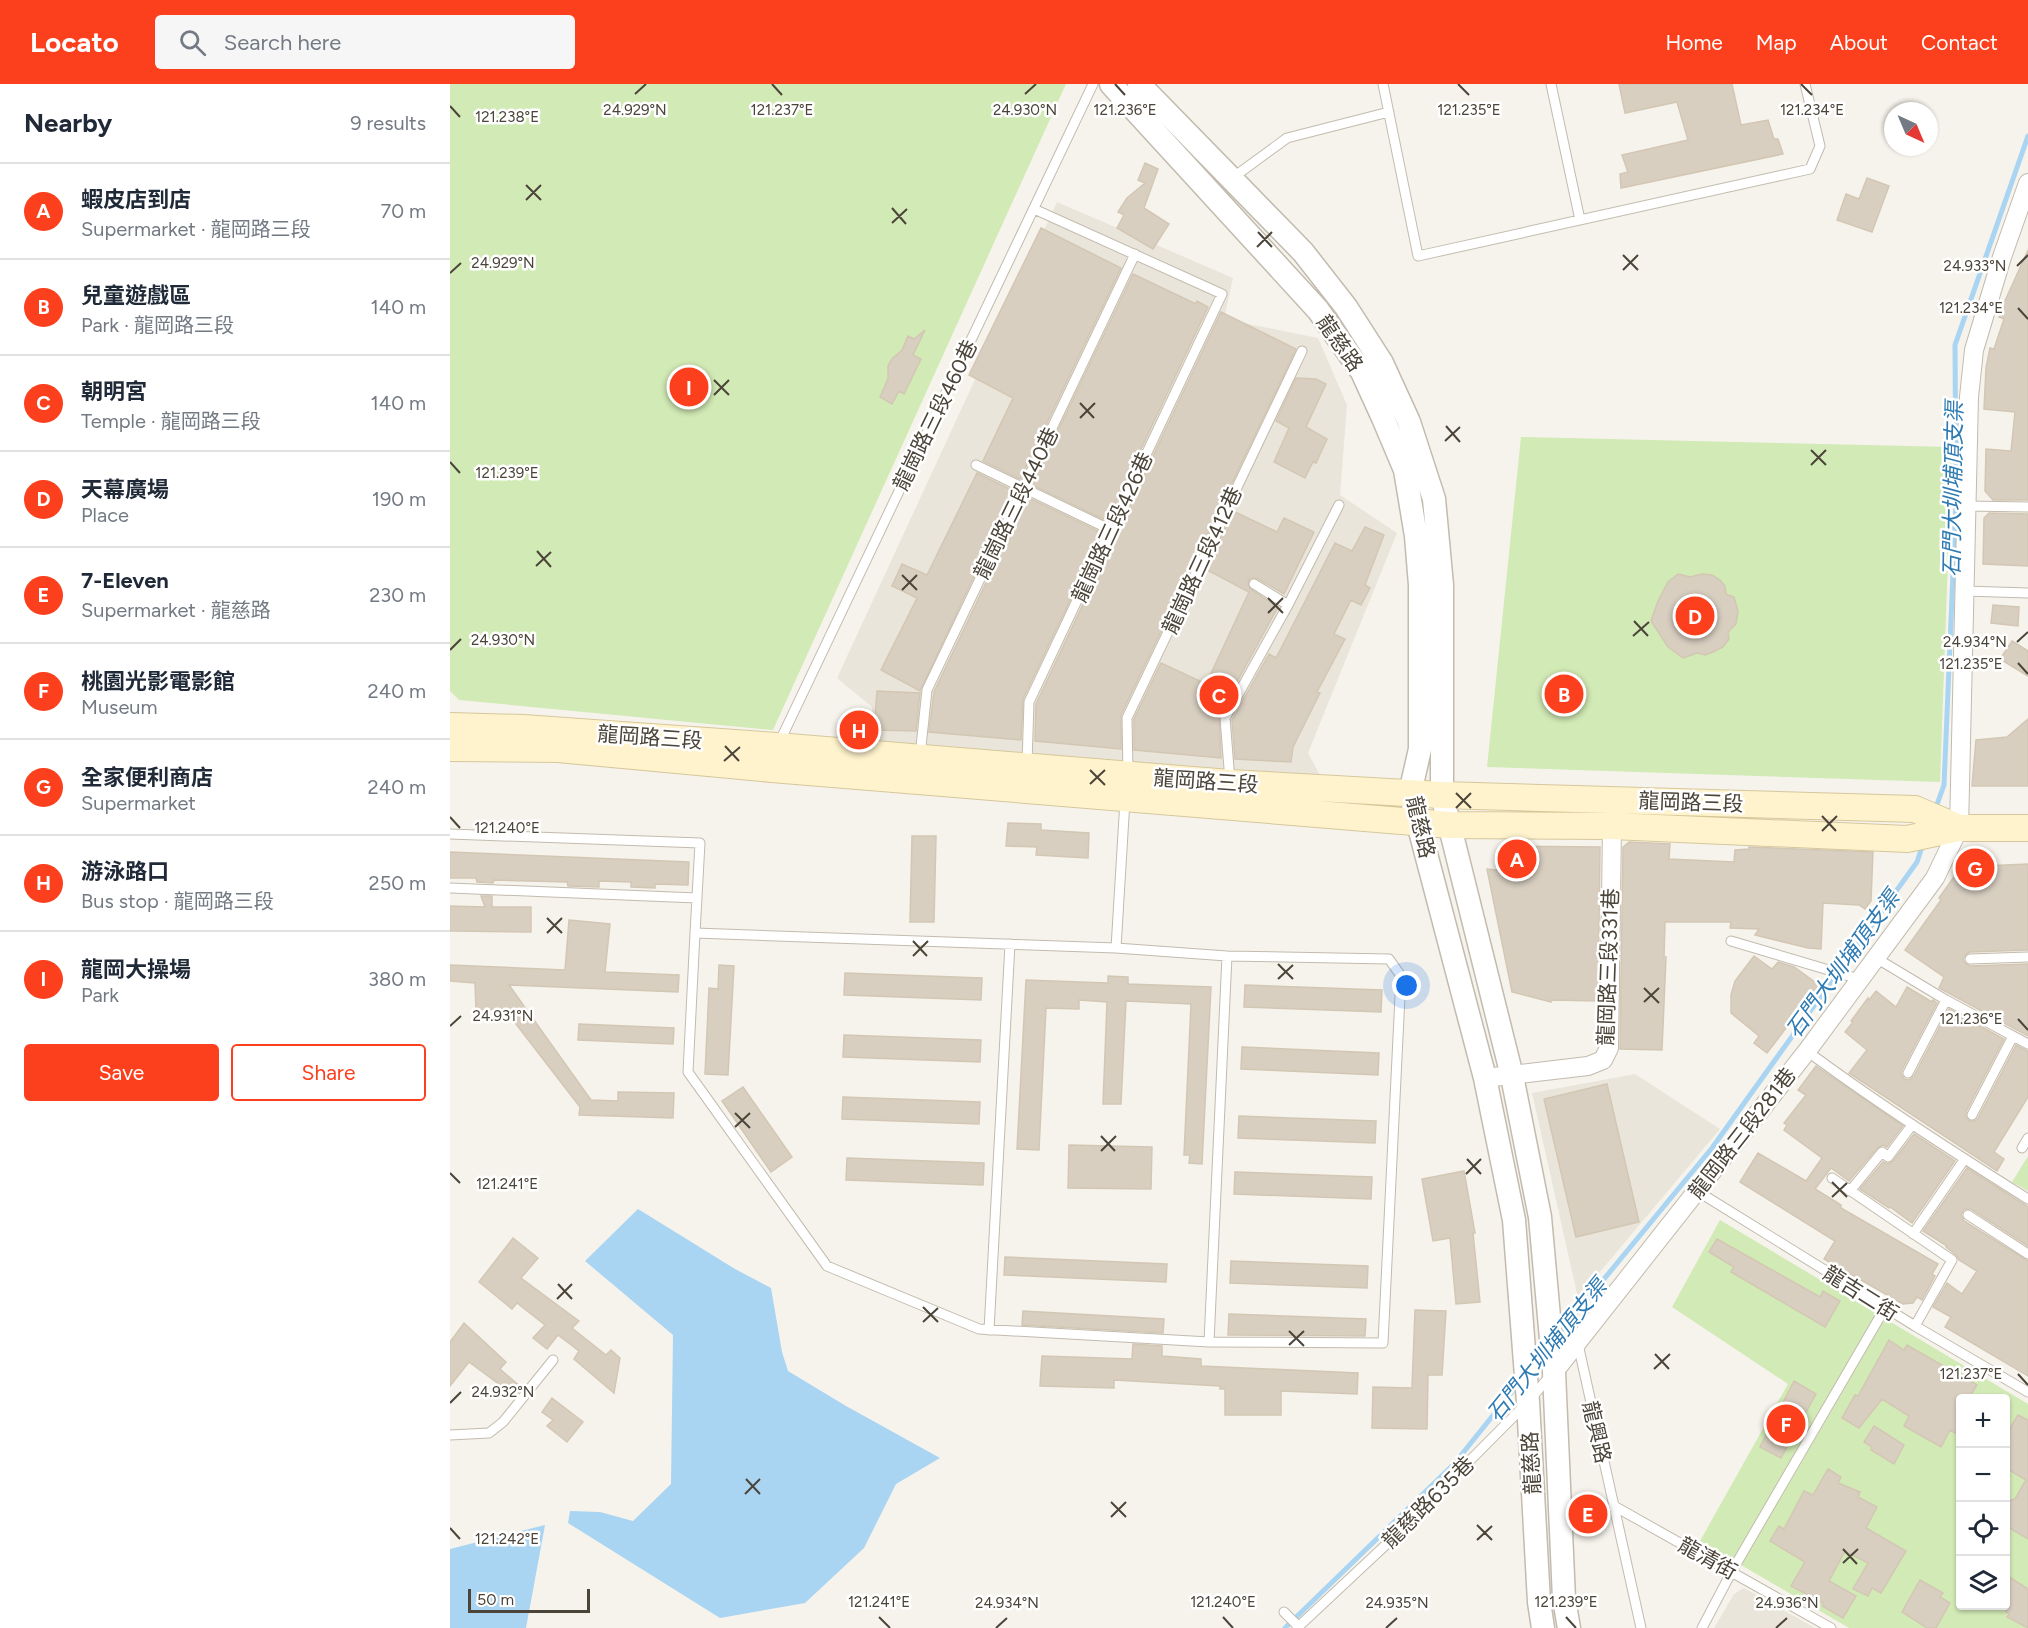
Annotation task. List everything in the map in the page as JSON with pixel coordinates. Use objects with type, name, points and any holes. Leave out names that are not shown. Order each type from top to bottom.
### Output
[{"type":"main road","name":"龍岡路三段","points":[[451,735],[558,749],[775,758],[1127,787],[1450,825],[1612,826],[1907,839],[1959,828],[2028,828]]},
{"type":"main road","name":"龍岡路三段","points":[[775,758],[920,758],[1027,766],[1127,787],[1230,783],[1442,795],[1915,809],[1959,828]]},
{"type":"street","name":"龍慈路","points":[[1112,84],[1318,310],[1362,372],[1405,470],[1416,536],[1420,585],[1420,749],[1410,793],[1485,1078],[1514,1220],[1528,1402],[1539,1602],[1544,1628]]},
{"type":"street","name":"龍慈路","points":[[1139,84],[1303,252],[1347,307],[1382,363],[1409,422],[1434,499],[1442,595],[1442,795],[1512,1076],[1540,1216],[1554,1372],[1564,1599],[1569,1628]]},
{"type":"street","points":[[1959,828],[1969,397],[1974,350],[2002,257],[2028,183]]},
{"type":"street","name":"龍岡路三段331巷","points":[[1485,1078],[1588,1066],[1603,1060],[1609,1048],[1612,826]]},
{"type":"street","name":"龍岡路三段281巷","points":[[1554,1372],[1807,1052],[1935,878],[1959,828]]},
{"type":"lane","name":"龍崗路三段460巷","points":[[775,758],[1093,84]]},
{"type":"lane","points":[[1383,84],[1418,256],[1810,169],[1820,146],[1805,84]]},
{"type":"lane","points":[[1551,84],[1580,220]]},
{"type":"lane","points":[[1231,179],[1287,138],[1389,111]]},
{"type":"lane","points":[[1034,209],[1135,254]]},
{"type":"lane","name":"龍崗路三段426巷","points":[[1027,766],[1029,702],[1222,294],[1135,254]]},
{"type":"lane","name":"龍崗路三段440巷","points":[[920,758],[927,690],[1135,254]]},
{"type":"lane","name":"龍崗路三段412巷","points":[[1116,948],[1127,787],[1127,718],[1302,351]]},
{"type":"lane","points":[[976,465],[1111,530]]},
{"type":"lane","points":[[1230,783],[1225,718],[1339,505]]},
{"type":"lane","points":[[1966,506],[2028,507]]},
{"type":"lane","points":[[1254,584],[1288,604]]},
{"type":"lane","points":[[1965,591],[2028,593]]},
{"type":"lane","points":[[450,834],[700,843],[688,1072],[827,1266],[979,1329],[1209,1342],[1383,1342],[1401,976],[1389,959],[1227,956],[1116,948],[696,933]]},
{"type":"lane","points":[[450,888],[697,898]]},
{"type":"lane","points":[[1731,941],[1859,979]]},
{"type":"lane","points":[[989,1330],[1010,944]]},
{"type":"lane","points":[[1209,1342],[1227,956]]},
{"type":"lane","points":[[1970,959],[2028,957]]},
{"type":"lane","points":[[1876,958],[1946,1000],[2028,1044]]},
{"type":"lane","points":[[1908,1073],[1946,1000]]},
{"type":"lane","points":[[1972,1115],[2013,1035]]},
{"type":"lane","points":[[1807,1052],[1964,1160],[2028,1199]]},
{"type":"lane","points":[[1850,1191],[1882,1152],[1888,1157],[1912,1125]]},
{"type":"lane","points":[[2022,1148],[2028,1138]]},
{"type":"lane","points":[[1913,1233],[1964,1160]]},
{"type":"lane","points":[[1832,1178],[1952,1260],[1915,1326]]},
{"type":"lane","name":"龍吉二街","points":[[1697,1191],[1885,1308],[2028,1392]]},
{"type":"lane","points":[[1968,1215],[2028,1254]]},
{"type":"lane","points":[[1702,1628],[1732,1571],[1885,1308]]},
{"type":"lane","name":"龍興路","points":[[1577,1342],[1641,1628]]},
{"type":"lane","points":[[450,1435],[489,1433],[503,1422],[554,1360]]},
{"type":"lane","name":"龍慈路635巷","points":[[1297,1627],[1391,1540],[1528,1402],[1554,1372]]},
{"type":"lane","name":"龍清街","points":[[1614,1506],[1831,1628]]},
{"type":"lane","points":[[1284,1612],[1297,1627]]},
{"type":"shaded area","points":[[1057,202],[1233,278],[1224,319],[1318,338],[1347,405],[1340,495],[1397,533],[1308,753],[1321,777],[871,742],[872,707],[837,678]]},
{"type":"shaded area","points":[[1635,1074],[1720,1129],[1578,1298],[1532,1093]]},
{"type":"shaded area","points":[[1744,1588],[1815,1628],[1714,1628],[1734,1594]]},
{"type":"green space","points":[[450,84],[1066,84],[773,730],[459,700],[450,691]]},
{"type":"green space","points":[[1521,437],[1952,447],[1940,782],[1487,767]]},
{"type":"green space","points":[[2028,1156],[2028,1191],[2012,1182]]},
{"type":"green space","points":[[1720,1220],[2028,1404],[2028,1628],[1849,1628],[1700,1541],[1788,1384],[1672,1307]]},
{"type":"water","points":[[638,1209],[735,1269],[771,1288],[782,1352],[788,1371],[940,1458],[896,1484],[864,1548],[805,1603],[720,1618],[568,1523],[570,1511],[600,1512],[633,1521],[671,1484],[673,1335],[585,1261]]},
{"type":"water","points":[[545,1525],[526,1628],[450,1628],[450,1549]]},
{"type":"building","points":[[1619,84],[1732,84],[1741,125],[1768,120],[1774,139],[1778,139],[1783,154],[1621,188],[1620,174],[1628,172],[1622,155],[1688,140],[1677,102],[1625,113]]},
{"type":"building","points":[[1145,163],[1158,169],[1144,208],[1169,224],[1153,249],[1117,228],[1124,215],[1118,212],[1127,198],[1145,183],[1138,180]]},
{"type":"building","points":[[1867,178],[1889,186],[1872,232],[1837,220],[1846,194],[1859,199]]},
{"type":"building","points":[[1041,228],[1121,268],[1020,479],[983,461],[1013,398],[969,375]]},
{"type":"building","points":[[2028,250],[2028,500],[1993,500],[1985,491],[1986,449],[2011,451],[2015,412],[1984,409],[1986,368],[1990,348],[1994,349],[2004,319],[1999,317]]},
{"type":"building","points":[[1133,274],[1196,304],[1197,301],[1208,307],[1107,521],[1032,485]]},
{"type":"building","points":[[1221,312],[1296,349],[1121,715],[1121,749],[1035,741],[1036,704]]},
{"type":"building","points":[[925,330],[913,355],[921,359],[904,394],[899,391],[892,404],[880,397],[888,379],[888,366],[902,350],[908,336],[914,339]]},
{"type":"building","points":[[1296,378],[1316,379],[1326,384],[1306,427],[1327,439],[1316,463],[1313,462],[1305,478],[1274,462],[1289,428],[1276,421]]},
{"type":"building","points":[[977,473],[1014,491],[920,691],[881,670],[917,598],[892,586],[902,564],[927,575]]},
{"type":"building","points":[[1027,497],[1102,533],[1023,699],[1021,740],[929,732],[934,692]]},
{"type":"building","points":[[1233,511],[1277,532],[1284,518],[1314,532],[1284,594],[1257,578],[1251,578],[1248,581],[1250,589],[1278,607],[1219,715],[1221,758],[1134,750],[1134,719],[1161,663],[1206,684],[1249,592],[1205,569]]},
{"type":"building","points":[[1989,513],[2028,514],[2028,566],[1983,564],[1984,518]]},
{"type":"building","points":[[1365,527],[1384,535],[1365,585],[1370,588],[1361,605],[1351,600],[1334,634],[1345,639],[1317,692],[1320,693],[1293,747],[1291,762],[1235,759],[1232,720],[1269,654],[1276,658],[1335,543],[1352,551]]},
{"type":"building","points":[[1678,574],[1690,577],[1702,574],[1712,575],[1725,586],[1726,594],[1734,597],[1738,611],[1736,624],[1728,632],[1729,639],[1723,647],[1705,655],[1697,653],[1683,658],[1668,647],[1651,621],[1668,582]]},
{"type":"building","points":[[1993,605],[2019,607],[2018,626],[1991,623]]},
{"type":"building","points":[[2012,641],[2028,651],[2028,676],[2000,659]]},
{"type":"building","points":[[877,691],[920,693],[916,731],[874,730]]},
{"type":"building","points":[[2028,719],[2028,786],[1972,786],[1976,740],[2007,737]]},
{"type":"building","points":[[1008,823],[1041,824],[1041,830],[1089,833],[1088,858],[1036,855],[1037,847],[1006,846]]},
{"type":"building","points":[[912,836],[936,836],[934,922],[910,922]]},
{"type":"building","points":[[1629,842],[1670,844],[1669,859],[1734,862],[1735,850],[1749,849],[1749,847],[1873,852],[1871,901],[1865,909],[1859,905],[1823,903],[1821,949],[1755,935],[1759,929],[1730,928],[1731,922],[1665,922],[1664,957],[1666,957],[1662,1050],[1620,1049],[1623,847]]},
{"type":"building","points":[[1500,846],[1600,847],[1598,1001],[1551,1000],[1551,1002],[1512,992],[1487,869],[1498,870]]},
{"type":"building","points":[[450,852],[689,862],[688,885],[655,884],[655,888],[631,887],[631,882],[599,881],[599,887],[568,886],[567,882],[494,880],[493,883],[477,882],[476,878],[450,878]]},
{"type":"building","points":[[2028,864],[2028,950],[1970,952],[1963,959],[1970,966],[2028,964],[2028,1036],[1939,988],[1944,977],[1905,950],[1941,900],[1939,898],[1961,867]]},
{"type":"building","points":[[481,896],[492,896],[492,907],[531,907],[531,932],[450,931],[450,906],[485,907]]},
{"type":"building","points":[[569,920],[610,924],[605,972],[679,975],[678,992],[509,985],[591,1100],[618,1101],[618,1092],[674,1093],[673,1118],[579,1115],[580,1107],[509,1015],[502,1009],[476,1010],[475,983],[450,981],[450,965],[565,970]]},
{"type":"building","points":[[1754,956],[1772,969],[1778,962],[1794,967],[1819,985],[1767,1053],[1754,1043],[1759,1036],[1731,1013],[1731,995],[1735,981]]},
{"type":"building","points":[[719,965],[734,966],[728,1075],[705,1074],[709,988],[718,989]]},
{"type":"building","points":[[845,973],[982,978],[981,1000],[844,995]]},
{"type":"building","points":[[1108,976],[1128,977],[1128,984],[1211,987],[1202,1164],[1189,1163],[1190,1155],[1184,1155],[1191,1004],[1126,1001],[1121,1104],[1103,1104],[1107,1002],[1079,1000],[1079,1009],[1046,1008],[1039,1150],[1017,1149],[1026,980],[1108,983]]},
{"type":"building","points":[[1245,985],[1382,990],[1381,1012],[1244,1007]]},
{"type":"building","points":[[1907,987],[1937,1003],[1902,1070],[1901,1074],[1904,1079],[1909,1080],[1914,1076],[1949,1009],[2004,1039],[1966,1112],[1966,1118],[1969,1121],[1975,1121],[1978,1118],[2016,1045],[2028,1051],[2028,1097],[1994,1152],[2004,1159],[1997,1171],[1849,1073],[1867,1050],[1845,1032],[1853,1022],[1851,1021],[1876,991],[1896,1007]]},
{"type":"building","points":[[579,1024],[674,1028],[673,1044],[578,1040]]},
{"type":"building","points":[[844,1035],[981,1040],[980,1062],[843,1057]]},
{"type":"building","points":[[1242,1047],[1379,1053],[1378,1075],[1241,1069]]},
{"type":"building","points":[[1816,1066],[1903,1126],[1887,1147],[1883,1145],[1877,1148],[1849,1181],[1831,1168],[1815,1189],[1841,1205],[1841,1208],[1938,1264],[1932,1274],[1935,1276],[1922,1300],[1917,1297],[1913,1303],[1903,1304],[1824,1259],[1835,1241],[1740,1182],[1758,1153],[1806,1181],[1822,1158],[1784,1130],[1787,1125],[1784,1123],[1806,1095],[1798,1090]]},
{"type":"building","points":[[1607,1084],[1639,1222],[1576,1237],[1544,1099]]},
{"type":"building","points":[[743,1087],[792,1157],[771,1172],[722,1101]]},
{"type":"building","points":[[843,1097],[980,1102],[979,1124],[842,1119]]},
{"type":"building","points":[[1239,1116],[1376,1121],[1375,1143],[1238,1138]]},
{"type":"building","points":[[1914,1134],[1955,1161],[1912,1223],[1860,1189],[1883,1162],[1888,1164],[1893,1161]]},
{"type":"building","points":[[1069,1145],[1152,1147],[1151,1189],[1068,1188]]},
{"type":"building","points":[[847,1158],[984,1163],[983,1185],[846,1180]]},
{"type":"building","points":[[1967,1168],[2028,1207],[2028,1246],[1971,1209],[1964,1209],[1961,1215],[1964,1221],[2028,1261],[2028,1376],[1945,1327],[1951,1317],[1933,1307],[1947,1283],[1962,1294],[1977,1271],[1959,1260],[1947,1246],[1923,1231]]},
{"type":"building","points":[[1464,1171],[1475,1233],[1473,1233],[1480,1302],[1456,1304],[1450,1238],[1433,1241],[1422,1179]]},
{"type":"building","points":[[1235,1172],[1372,1177],[1371,1199],[1234,1194]]},
{"type":"building","points":[[513,1238],[538,1258],[521,1278],[579,1321],[572,1328],[606,1355],[611,1350],[620,1358],[614,1393],[574,1359],[579,1351],[558,1335],[547,1349],[533,1338],[545,1325],[517,1303],[512,1309],[479,1282]]},
{"type":"building","points":[[1717,1239],[1820,1297],[1823,1291],[1840,1301],[1825,1327],[1731,1272],[1734,1267],[1709,1252]]},
{"type":"building","points":[[1005,1257],[1167,1264],[1166,1282],[1004,1275]]},
{"type":"building","points":[[1231,1261],[1368,1266],[1367,1288],[1230,1283]]},
{"type":"building","points":[[1415,1310],[1446,1311],[1442,1375],[1428,1375],[1427,1429],[1372,1428],[1373,1387],[1412,1388]]},
{"type":"building","points":[[1023,1311],[1164,1319],[1163,1333],[1022,1325]]},
{"type":"building","points":[[1229,1314],[1366,1319],[1365,1336],[1228,1335]]},
{"type":"building","points":[[464,1323],[506,1362],[500,1369],[522,1388],[515,1396],[469,1362],[450,1386],[450,1342]]},
{"type":"building","points":[[1889,1340],[1904,1350],[1907,1345],[1977,1385],[1971,1394],[1956,1394],[1956,1434],[1950,1430],[1941,1447],[1904,1426],[1909,1416],[1882,1399],[1859,1428],[1842,1418],[1855,1395],[1858,1396]]},
{"type":"building","points":[[1133,1344],[1162,1346],[1162,1356],[1201,1359],[1201,1366],[1358,1373],[1357,1394],[1281,1391],[1281,1415],[1225,1415],[1225,1389],[1220,1389],[1220,1386],[1114,1380],[1114,1388],[1040,1386],[1042,1356],[1132,1359]]},
{"type":"building","points":[[1794,1381],[1816,1394],[1781,1458],[1760,1447]]},
{"type":"building","points":[[552,1398],[583,1422],[567,1442],[547,1426],[553,1420],[542,1412]]},
{"type":"building","points":[[2018,1415],[2028,1420],[2028,1539],[2010,1528],[2010,1500],[2015,1499],[2026,1480],[2010,1470],[2010,1428]]},
{"type":"building","points":[[1874,1426],[1904,1445],[1894,1464],[1871,1450],[1872,1447],[1864,1442]]},
{"type":"building","points":[[1828,1469],[1841,1477],[1838,1483],[1860,1492],[1858,1497],[1877,1507],[1866,1528],[1906,1551],[1881,1593],[1872,1588],[1868,1596],[1853,1589],[1868,1563],[1845,1551],[1829,1581],[1856,1596],[1843,1618],[1822,1606],[1823,1603],[1791,1586],[1805,1562],[1770,1541],[1779,1526],[1784,1529],[1804,1491],[1813,1495]]},
{"type":"building","points":[[2010,1578],[2028,1589],[2028,1628],[2007,1617],[2009,1614],[2006,1612],[2010,1610]]},
{"type":"building","points":[[1920,1580],[1943,1593],[1940,1597],[1950,1603],[1936,1628],[1927,1628],[1902,1612]]},
{"type":"waterway","name":"石門大圳埔頂支渠","points":[[1935,810],[1944,785],[1956,503],[1955,345],[2028,136]]},
{"type":"waterway","name":"石門大圳埔頂支渠","points":[[1557,1336],[1712,1148],[1917,862],[1923,844]]},
{"type":"waterway","name":"石門大圳埔頂支渠","points":[[1533,1367],[1546,1351]]},
{"type":"waterway","name":"石門大圳埔頂支渠","points":[[1285,1628],[1454,1464],[1519,1383]]},
{"type":"place","name":"龍岡大操場","points":[[689,387]]},
{"type":"place","name":"天幕廣場","points":[[1695,616]]},
{"type":"place","name":"兒童遊戲區","points":[[1564,694]]},
{"type":"place","name":"朝明宮","points":[[1219,695]]},
{"type":"place","name":"游泳路口","points":[[859,730]]},
{"type":"place","name":"蝦皮店到店","points":[[1517,859]]},
{"type":"place","name":"全家便利商店","points":[[1975,868]]},
{"type":"place","name":"桃園光影電影館","points":[[1786,1424]]},
{"type":"place","name":"7-Eleven","points":[[1588,1514]]}]
